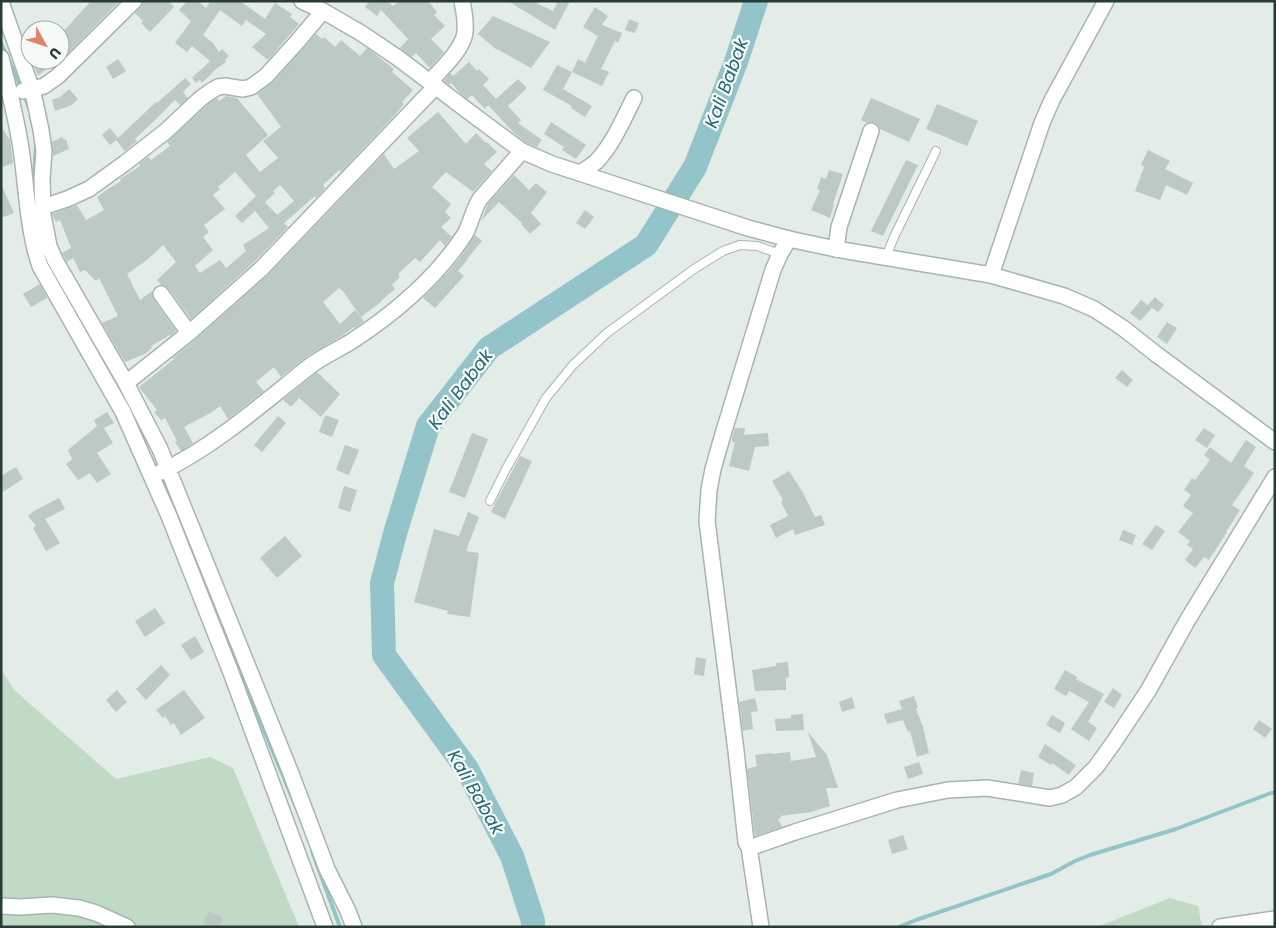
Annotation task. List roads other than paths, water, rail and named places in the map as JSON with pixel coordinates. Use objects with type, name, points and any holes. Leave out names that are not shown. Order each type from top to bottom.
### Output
[{"type":"street","points":[[25,93],[44,86],[58,76],[134,1]]},
{"type":"street","points":[[302,1],[361,34],[398,58],[522,150],[552,164],[612,182],[748,228],[789,239],[836,249],[991,275],[1064,296],[1094,309],[1123,328],[1274,441]]},
{"type":"street","points":[[126,383],[189,333],[261,269],[433,84],[465,36],[462,1]]},
{"type":"street","points":[[991,275],[1033,149],[1052,100],[1106,1]]},
{"type":"street","points":[[1,2],[25,93],[16,119],[42,178],[43,215],[40,266],[160,473],[238,666],[326,927]]},
{"type":"street","points":[[43,207],[89,189],[166,131],[211,91],[225,86],[243,89],[252,87],[266,76],[322,11]]},
{"type":"street","points":[[1,58],[25,93],[42,130],[33,154],[27,204],[42,248],[55,260],[126,383],[160,448],[160,473]]},
{"type":"street","points":[[580,173],[605,152],[634,98]]},
{"type":"street","points":[[836,249],[839,226],[871,131]]},
{"type":"street","points":[[160,473],[229,430],[317,360],[351,342],[392,312],[428,279],[447,257],[465,233],[480,199],[522,150]]},
{"type":"street","points":[[761,927],[749,847],[746,845],[707,521],[713,469],[723,434],[768,288],[780,254],[789,239]]},
{"type":"street","points":[[161,294],[189,333]]},
{"type":"street","points":[[749,847],[897,800],[948,790],[987,788],[1050,798],[1062,795],[1076,787],[1096,767],[1148,691],[1187,621],[1275,477]]},
{"type":"street","points":[[238,666],[290,772],[327,869],[354,927]]},
{"type":"street","points":[[1,906],[52,905],[79,908],[96,913],[127,927]]},
{"type":"street","points":[[1220,927],[1275,919]]},
{"type":"lane","points":[[886,257],[936,151]]},
{"type":"lane","points":[[490,501],[506,468],[546,398],[573,365],[607,333],[694,269],[723,251],[740,245],[757,246],[780,254]]},
{"type":"waterway","name":"Kali Babak","points":[[533,927],[533,921],[512,856],[467,769],[384,655],[382,583],[428,426],[489,348],[646,245],[695,167],[736,62],[756,1]]},
{"type":"waterway","points":[[1,43],[21,87]]},
{"type":"waterway","points":[[24,94],[30,111]]},
{"type":"waterway","points":[[33,195],[36,144]]},
{"type":"waterway","points":[[60,283],[68,302]]},
{"type":"waterway","points":[[209,597],[298,812]]},
{"type":"waterway","points":[[899,927],[1051,874],[1090,855],[1176,829],[1275,793]]},
{"type":"waterway","points":[[312,851],[340,927]]}]
